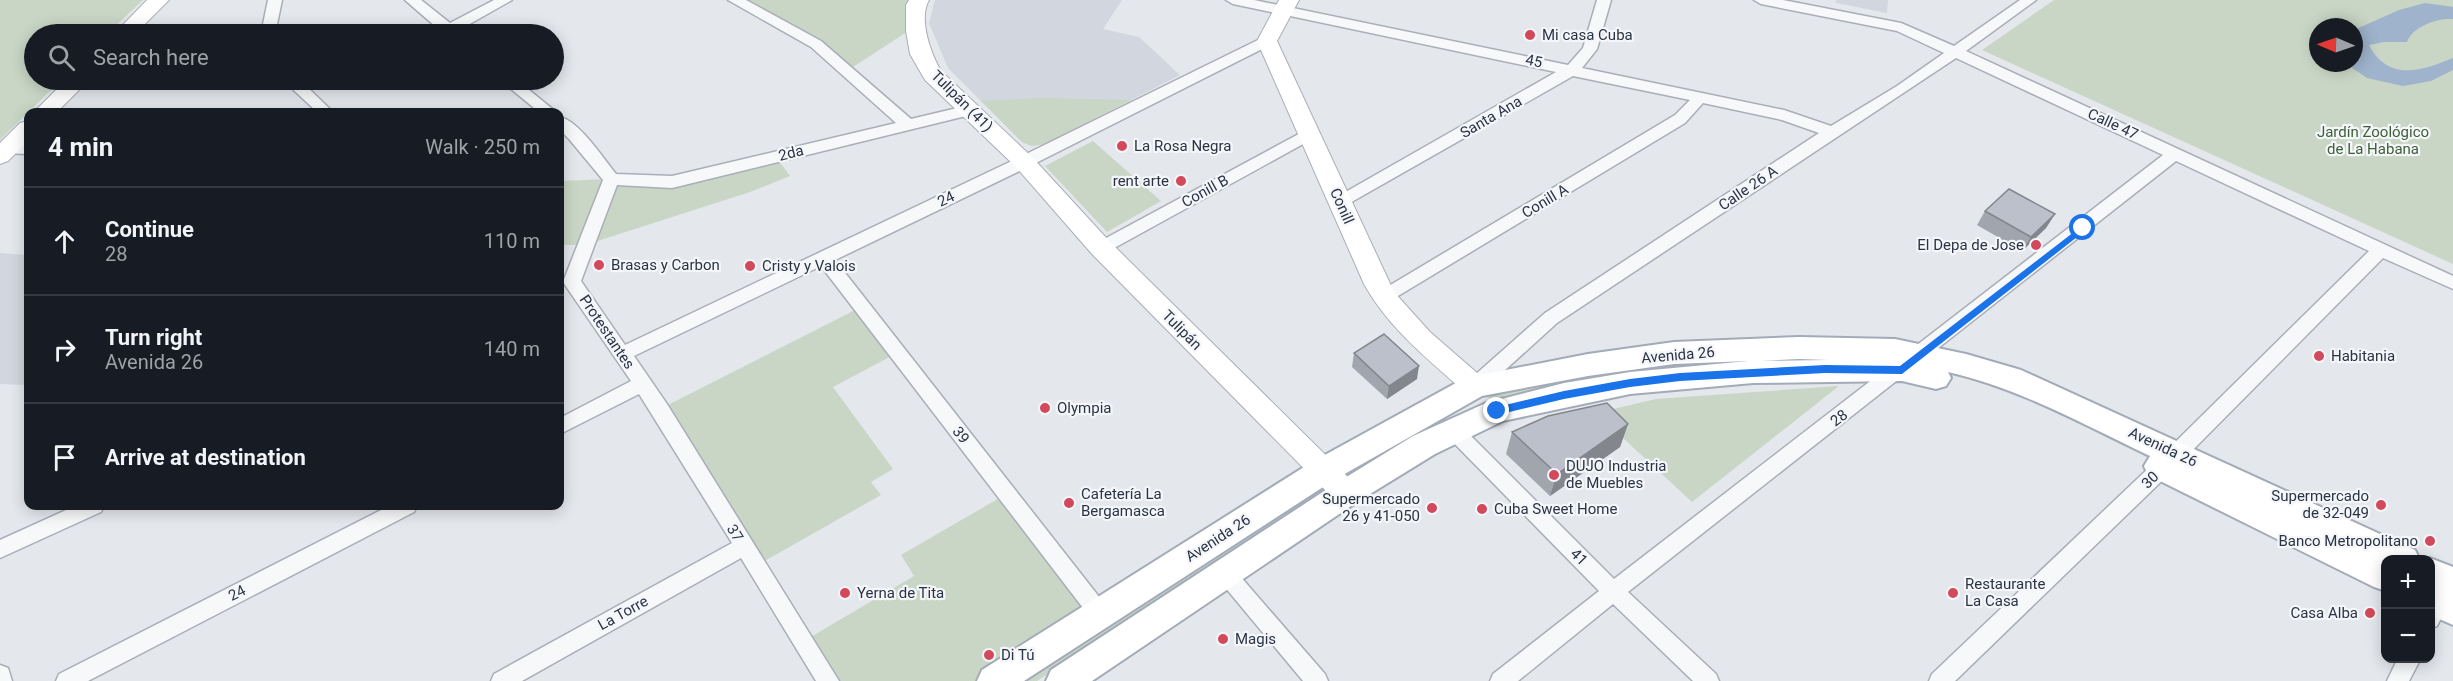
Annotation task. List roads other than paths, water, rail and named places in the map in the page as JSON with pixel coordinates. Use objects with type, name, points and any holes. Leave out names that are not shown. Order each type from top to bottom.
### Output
[{"type":"main road","name":"Avenida 26","points":[[994,681],[1100,614],[1334,482],[1475,386],[1544,372],[1674,353],[1862,348],[1895,350],[1912,362],[2020,401],[2170,461],[2392,555]]},
{"type":"main road","name":"Avenida 26","points":[[1063,681],[1226,574],[1334,482],[1425,445],[1497,411],[1564,395],[1630,383],[1753,372],[1912,362]]},
{"type":"main road","points":[[1453,430],[1473,410],[1479,398],[1475,386]]},
{"type":"main road","name":"Avenida 26","points":[[2170,461],[2381,575]]},
{"type":"street","points":[[134,24],[159,0]]},
{"type":"street","points":[[270,24],[274,0]]},
{"type":"street","points":[[412,0],[441,24]]},
{"type":"street","points":[[464,24],[505,0]]},
{"type":"street","points":[[735,0],[816,44],[908,125]]},
{"type":"street","name":"Tulipán (41)","points":[[919,0],[916,5],[916,31],[921,54],[933,75],[1024,162]]},
{"type":"street","name":"45","points":[[1233,0],[1286,5],[1700,96],[1784,115],[1832,133]]},
{"type":"street","name":"Santa Ana","points":[[1341,202],[1573,69],[1590,49],[1604,0]]},
{"type":"street","name":"Calle 47","points":[[1761,0],[1901,27],[2453,283]]},
{"type":"street","name":"Calle 26 A","points":[[1475,386],[1551,318],[1902,89],[2029,0]]},
{"type":"street","points":[[1268,40],[1286,5]]},
{"type":"street","name":"Conill","points":[[1268,40],[1383,298],[1404,321],[1475,386]]},
{"type":"street","name":"24","points":[[622,354],[823,256],[1024,162],[1268,40]]},
{"type":"street","points":[[49,108],[68,90]]},
{"type":"street","points":[[302,90],[322,108]]},
{"type":"street","points":[[520,90],[543,108]]},
{"type":"street","name":"Conill A","points":[[1383,298],[1680,119],[1700,96]]},
{"type":"street","name":"2da","points":[[611,179],[672,182],[970,110]]},
{"type":"street","points":[[12,152],[24,134]]},
{"type":"street","name":"Conill B","points":[[1101,248],[1308,134]]},
{"type":"street","points":[[567,135],[611,179]]},
{"type":"street","name":"28","points":[[1501,681],[1613,591],[1912,362],[2175,154]]},
{"type":"street","name":"Tulipán","points":[[1024,162],[1101,248],[1334,482]]},
{"type":"street","name":"Protestantes","points":[[611,179],[566,285],[622,354],[642,384]]},
{"type":"street","name":"30","points":[[1940,681],[2170,461],[2381,249]]},
{"type":"street","name":"39","points":[[823,256],[1100,614]]},
{"type":"street","points":[[564,425],[642,384]]},
{"type":"street","name":"37","points":[[642,384],[828,681]]},
{"type":"street","name":"41","points":[[1453,430],[1613,591],[1708,681]]},
{"type":"street","points":[[0,549],[85,510]]},
{"type":"street","name":"24","points":[[67,681],[399,510]]},
{"type":"street","name":"La Torre","points":[[502,681],[744,546]]},
{"type":"street","points":[[1226,574],[1317,681]]},
{"type":"street","points":[[2398,681],[2407,663]]},
{"type":"street","points":[[0,675],[2,681]]},
{"type":"water","points":[[2425,3],[2453,7],[2453,19],[2440,20],[2420,27],[2407,42],[2384,42],[2369,45],[2377,57],[2396,69],[2406,70],[2429,67],[2453,58],[2453,70],[2431,81],[2403,86],[2367,78],[2358,72],[2363,72],[2363,26],[2399,10]]},
{"type":"place","name":"Mi casa Cuba","points":[[1530,35]]},
{"type":"place","name":"La Rosa Negra","points":[[1122,146]]},
{"type":"place","name":"rent arte","points":[[1181,181]]},
{"type":"place","name":"El Depa de Jose","points":[[2036,245]]},
{"type":"place","name":"Brasas y Carbon","points":[[599,265]]},
{"type":"place","name":"Cristy y Valois","points":[[750,266]]},
{"type":"place","name":"Habitania","points":[[2319,356]]},
{"type":"place","name":"Olympia","points":[[1045,408]]},
{"type":"place","name":"DUJO Industria de Muebles","points":[[1554,475]]},
{"type":"place","name":"Cafetería La Bergamasca","points":[[1069,503]]},
{"type":"place","name":"Supermercado de 32-049","points":[[2381,505]]},
{"type":"place","name":"Supermercado 26 y 41-050","points":[[1432,508]]},
{"type":"place","name":"Cuba Sweet Home","points":[[1482,509]]},
{"type":"place","name":"Banco Metropolitano","points":[[2430,541]]},
{"type":"place","name":"Yerna de Tita","points":[[845,593]]},
{"type":"place","name":"Restaurante La Casa","points":[[1953,593]]},
{"type":"place","name":"Casa Alba","points":[[2370,613]]},
{"type":"place","name":"Magis","points":[[1223,639]]},
{"type":"place","name":"Di Tú","points":[[989,655]]},
{"type":"park label","name":"Jardín Zoológico de La Habana","points":[[2373,140]]}]
